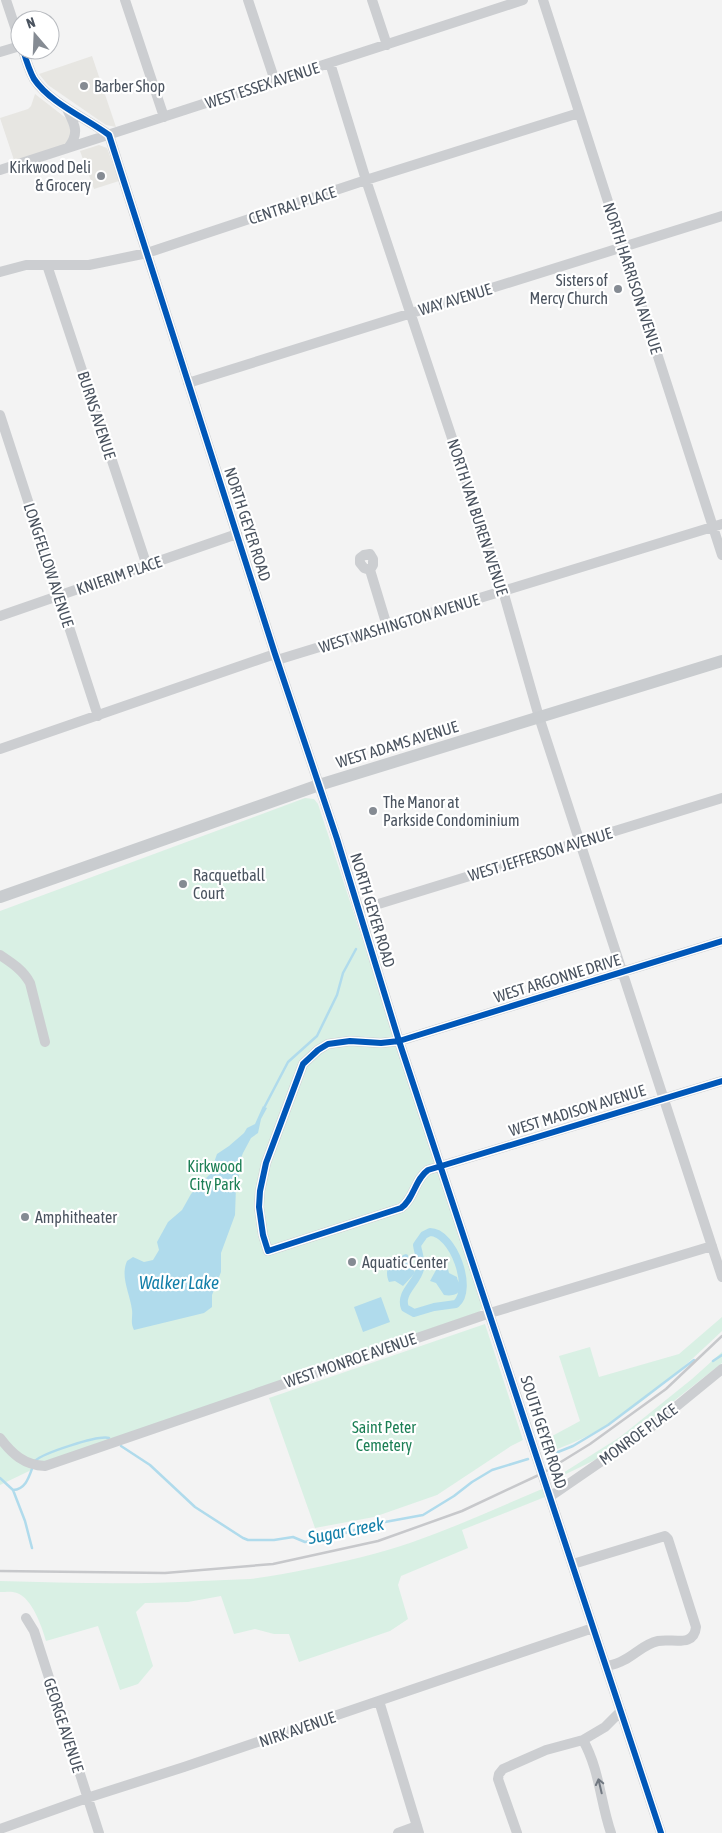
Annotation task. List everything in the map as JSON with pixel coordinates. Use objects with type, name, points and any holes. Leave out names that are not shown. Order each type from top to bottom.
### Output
[{"type":"main road","name":"WEST ADAMS AVENUE","points":[[0,896],[319,785],[722,661]]},
{"type":"street","points":[[6,0],[10,13]]},
{"type":"street","points":[[126,0],[164,117]]},
{"type":"street","points":[[248,0],[275,81]]},
{"type":"street","points":[[372,0],[387,44]]},
{"type":"street","name":"WEST ESSEX AVENUE","points":[[0,170],[387,44],[497,4],[523,0]]},
{"type":"street","name":"NORTH HARRISON AVENUE","points":[[542,0],[717,525],[722,555]]},
{"type":"street","points":[[27,60],[35,80],[67,108],[109,135]]},
{"type":"street","name":"NORTH VAN BUREN AVENUE","points":[[330,63],[366,180],[503,591],[580,842],[722,1277]]},
{"type":"street","points":[[67,108],[76,131],[74,140],[68,148]]},
{"type":"street","name":"CENTRAL PLACE","points":[[0,272],[26,264],[89,265],[147,253],[366,180],[579,113]]},
{"type":"street","name":"NORTH GEYER ROAD","points":[[109,135],[276,657],[319,785],[399,1041]]},
{"type":"street","name":"WAY AVENUE","points":[[188,383],[722,216]]},
{"type":"street","name":"BURNS AVENUE","points":[[47,265],[146,566]]},
{"type":"street","name":"LONGFELLOW AVENUE","points":[[0,415],[98,716]]},
{"type":"street","name":"WEST WASHINGTON AVENUE","points":[[0,749],[276,657],[387,626],[717,525]]},
{"type":"street","name":"KNIERIM PLACE","points":[[0,616],[237,534]]},
{"type":"street","points":[[370,570],[387,626]]},
{"type":"street","name":"WEST JEFFERSON AVENUE","points":[[359,910],[722,798]]},
{"type":"street","name":"WEST ARGONNE DRIVE","points":[[308,1238],[268,1251],[263,1235],[259,1207],[260,1191],[266,1163],[303,1064],[318,1050],[328,1044],[350,1041],[381,1043],[399,1041],[722,941]]},
{"type":"street","points":[[0,955],[26,975],[30,983],[45,1042]]},
{"type":"street","name":"SOUTH GEYER ROAD","points":[[399,1041],[661,1833]]},
{"type":"street","name":"WEST MADISON AVENUE","points":[[308,1238],[401,1208],[406,1204],[422,1174],[441,1165],[722,1081]]},
{"type":"street","name":"WEST MONROE AVENUE","points":[[0,1438],[15,1456],[36,1466],[45,1466],[490,1313],[712,1246]]},
{"type":"street","name":"MONROE PLACE","points":[[551,1496],[650,1428],[722,1369]]},
{"type":"street","points":[[573,1564],[665,1536],[668,1539],[696,1631],[690,1639],[683,1642],[665,1640],[652,1643],[643,1646],[626,1660],[606,1666]]},
{"type":"street","name":"GEORGE AVENUE","points":[[26,1618],[34,1631],[99,1833]]},
{"type":"street","name":"NIRK AVENUE","points":[[0,1830],[87,1798],[184,1767],[593,1628]]},
{"type":"street","points":[[379,1701],[418,1830],[398,1833]]},
{"type":"street","points":[[517,1833],[498,1780],[503,1769],[546,1750],[584,1740],[605,1727],[621,1711]]},
{"type":"street","points":[[584,1740],[598,1774],[611,1833]]},
{"type":"shaded area","points":[[92,56],[116,127],[106,125],[48,85],[39,74]]},
{"type":"shaded area","points":[[35,94],[71,122],[73,134],[66,144],[15,163],[0,118],[28,109]]},
{"type":"shaded area","points":[[99,145],[107,148],[119,181],[94,189],[80,151]]},
{"type":"green space","name":"Kirkwood City Park","points":[[305,798],[314,799],[318,804],[482,1303],[482,1308],[479,1312],[48,1462],[0,1485],[0,911]]},
{"type":"green space","points":[[722,1317],[722,1331],[662,1386],[595,1432],[571,1444],[545,1453],[541,1442],[580,1421],[559,1356],[590,1347],[599,1377],[679,1354]]},
{"type":"green space","name":"Saint Peter Cemetery","points":[[485,1324],[523,1440],[437,1495],[374,1517],[315,1528],[269,1398]]},
{"type":"green space","points":[[722,1352],[722,1363],[622,1442],[601,1457],[566,1474],[563,1481],[558,1483],[555,1478],[620,1437],[692,1379]]},
{"type":"green space","points":[[542,1489],[545,1497],[462,1530],[468,1548],[401,1576],[398,1585],[408,1619],[390,1631],[299,1662],[289,1634],[274,1634],[255,1629],[234,1634],[221,1596],[188,1602],[145,1603],[136,1612],[153,1666],[138,1684],[120,1690],[98,1626],[46,1641],[36,1614],[27,1601],[17,1593],[0,1592],[0,1581],[151,1583],[250,1579],[320,1567],[408,1544]]},
{"type":"water","name":"Walker Lake","points":[[263,1106],[267,1108],[261,1119],[258,1133],[251,1138],[236,1171],[239,1175],[236,1187],[235,1215],[221,1253],[221,1272],[212,1295],[212,1307],[204,1313],[134,1330],[131,1304],[125,1279],[127,1261],[133,1257],[144,1262],[153,1260],[159,1250],[157,1242],[168,1222],[182,1210],[191,1194],[210,1174],[217,1154],[244,1133],[247,1128],[255,1124]]},
{"type":"water","points":[[406,1254],[409,1261],[416,1267],[415,1273],[403,1286],[395,1281],[389,1282],[387,1272],[390,1264],[395,1259],[399,1261]]},
{"type":"water","points":[[447,1265],[449,1273],[457,1277],[460,1284],[459,1291],[452,1295],[444,1295],[436,1283],[430,1281],[436,1270]]},
{"type":"water","points":[[381,1297],[390,1322],[363,1332],[354,1307]]},
{"type":"waterway","points":[[265,1106],[288,1062],[317,1036],[337,995],[343,973],[356,949]]},
{"type":"waterway","points":[[430,1232],[438,1234],[453,1251],[462,1275],[461,1297],[456,1304],[434,1307],[414,1313],[405,1308],[404,1298],[420,1269],[417,1245],[424,1235],[430,1232]]},
{"type":"waterway","name":"Sugar Creek","points":[[713,1361],[722,1355]]},
{"type":"waterway","name":"Sugar Creek","points":[[553,1454],[573,1446],[608,1425],[694,1360]]},
{"type":"waterway","name":"Sugar Creek","points":[[35,1461],[71,1445],[94,1439],[109,1438]]},
{"type":"waterway","name":"Sugar Creek","points":[[121,1446],[150,1465],[195,1507],[243,1538],[248,1540],[274,1540],[293,1537],[305,1542],[335,1536],[374,1524],[423,1515],[492,1470],[528,1459]]},
{"type":"waterway","name":"Sugar Creek","points":[[13,1490],[24,1485],[33,1466]]},
{"type":"waterway","points":[[0,1478],[13,1490],[25,1521],[32,1548]]},
{"type":"railway","points":[[0,1571],[165,1573],[273,1564],[378,1541],[462,1511],[543,1473],[590,1444],[666,1389],[722,1336]]},
{"type":"cycle path","points":[[26,60],[32,76],[41,88],[59,103],[109,135],[275,654],[337,839],[399,1041],[661,1833]]},
{"type":"cycle path","points":[[722,941],[399,1041],[381,1043],[350,1041],[328,1044],[318,1050],[303,1064],[266,1163],[260,1191],[259,1207],[263,1235],[268,1251],[401,1208],[409,1200],[420,1178],[428,1170],[722,1081]]},
{"type":"place","name":"Barber Shop","points":[[84,86]]},
{"type":"place","name":"Kirkwood Deli & Grocery","points":[[101,176]]},
{"type":"place","name":"Sisters of Mercy Church","points":[[618,289]]},
{"type":"place","name":"The Manor at Parkside Condominium","points":[[373,811]]},
{"type":"place","name":"Racquetball Court","points":[[183,884]]},
{"type":"place","name":"Amphitheater","points":[[25,1217]]},
{"type":"place","name":"Aquatic Center","points":[[352,1262]]}]
